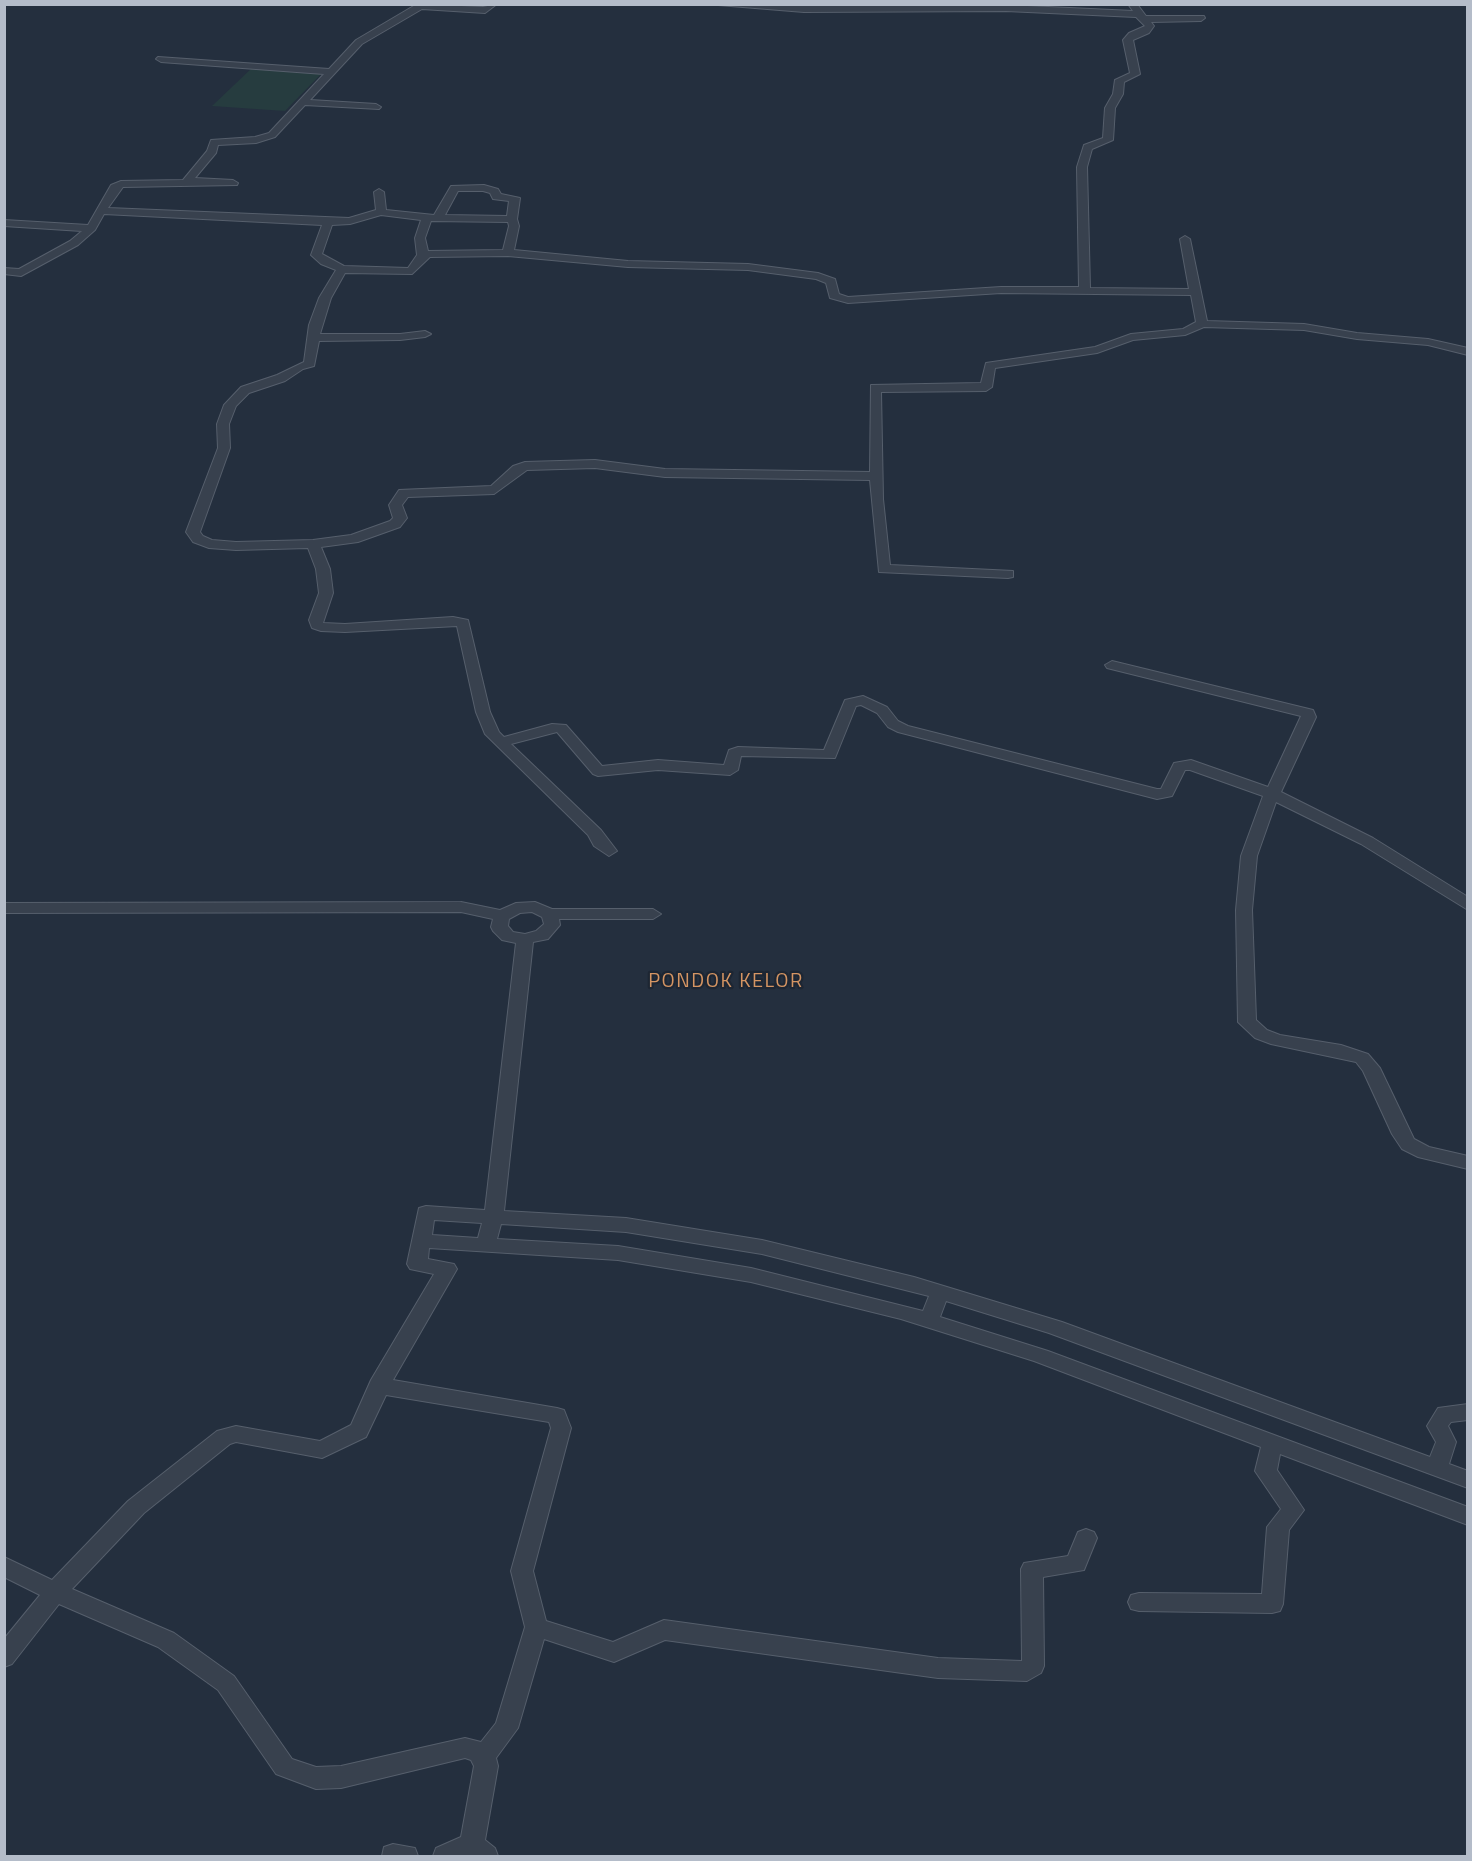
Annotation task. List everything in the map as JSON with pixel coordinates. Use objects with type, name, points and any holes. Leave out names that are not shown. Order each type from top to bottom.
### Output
[{"type":"street","points":[[190,181],[212,151],[214,142],[256,140],[272,135],[359,42],[423,5],[484,10],[493,4]]},
{"type":"street","points":[[710,4],[804,9],[1006,8],[1142,17],[1201,18]]},
{"type":"street","points":[[1085,291],[1080,180],[1082,167],[1088,147],[1108,140],[1110,108],[1118,94],[1120,80],[1135,75],[1128,40],[1135,33],[1150,28],[1132,4]]},
{"type":"street","points":[[161,59],[331,72]]},
{"type":"street","points":[[302,102],[376,107]]},
{"type":"street","points":[[7,276],[21,273],[74,243],[91,228],[115,187],[121,184],[183,184],[190,181],[233,183]]},
{"type":"street","points":[[328,222],[316,255],[325,262],[342,269],[412,271],[423,256],[420,238],[455,188],[484,188],[494,191],[497,197],[515,198],[512,219],[514,226],[508,253]]},
{"type":"street","points":[[379,192],[381,212]]},
{"type":"street","points":[[101,211],[328,222],[350,221],[381,212],[432,218],[512,219]]},
{"type":"street","points":[[4,223],[91,228]]},
{"type":"street","points":[[1185,239],[1202,324]]},
{"type":"street","points":[[423,256],[508,253],[585,258],[628,264],[748,267],[818,276],[831,281],[834,296],[848,300],[1001,290],[1195,292]]},
{"type":"street","points":[[342,269],[325,298],[312,338],[310,364],[299,367],[281,378],[245,390],[230,405],[223,424],[224,448],[194,532],[198,539],[208,544],[237,546],[313,544],[366,536],[395,524],[400,518],[395,505],[404,493],[494,490],[517,469],[525,466],[595,464],[664,473],[876,476]]},
{"type":"street","points":[[1008,574],[884,569],[876,476],[875,388],[986,387],[990,365],[1097,350],[1131,337],[1185,332],[1202,324],[1304,327],[1357,336],[1428,342],[1467,352]]},
{"type":"street","points":[[312,338],[400,337],[425,334]]},
{"type":"street","points":[[313,544],[323,569],[326,593],[316,620],[317,625],[326,628],[345,628],[453,621],[463,623],[483,712],[492,734],[595,833],[600,843],[609,850]]},
{"type":"street","points":[[1112,665],[1308,713],[1309,717],[1272,794],[1249,856],[1244,910],[1247,1022],[1261,1034],[1277,1040],[1341,1051],[1362,1058],[1371,1068],[1401,1134],[1408,1144],[1424,1152],[1467,1163]]},
{"type":"street","points":[[500,743],[552,728],[561,728],[598,771],[658,765],[730,770],[734,753],[738,751],[830,755],[850,703],[863,700],[882,710],[893,724],[903,729],[1107,783],[1164,794],[1179,766],[1185,764],[1272,794],[1367,841],[1467,905]]},
{"type":"street","points":[[4,908],[460,907],[502,916],[516,908],[535,907],[549,914],[653,914]]},
{"type":"street","points":[[502,916],[499,927],[508,936],[525,939],[542,935],[552,925],[549,914]]},
{"type":"street","points":[[486,1244],[494,1216],[525,939]]},
{"type":"street","points":[[4,1657],[55,1592],[136,1507],[224,1437],[236,1434],[315,1451],[327,1449],[362,1428],[378,1386],[447,1269],[417,1264],[426,1213],[626,1225],[750,1245],[940,1292],[1055,1328],[1467,1480]]},
{"type":"street","points":[[421,1241],[618,1253],[751,1275],[929,1321],[1041,1356],[1467,1516]]},
{"type":"street","points":[[929,1321],[940,1292]]},
{"type":"street","points":[[378,1386],[528,1409],[557,1416],[561,1428],[522,1571],[536,1627],[506,1728],[484,1756],[486,1766],[473,1834],[481,1852]]},
{"type":"street","points":[[1437,1469],[1446,1442],[1437,1426],[1445,1414],[1467,1412]]},
{"type":"street","points":[[1139,1602],[1272,1604],[1278,1527],[1293,1509],[1266,1471],[1272,1442]]},
{"type":"street","points":[[536,1627],[614,1652],[664,1630],[938,1668],[1027,1671],[1033,1666],[1032,1569],[1076,1564],[1086,1538]]},
{"type":"street","points":[[4,1566],[55,1592],[166,1641],[226,1683],[263,1740],[285,1767],[316,1778],[341,1777],[465,1748],[484,1756]]},
{"type":"street","points":[[445,1857],[458,1849],[481,1852]]},
{"type":"green space","points":[[253,67],[323,72],[285,111],[212,106]]},
{"type":"district","name":"PONDOK KELOR","points":[[726,982]]}]
